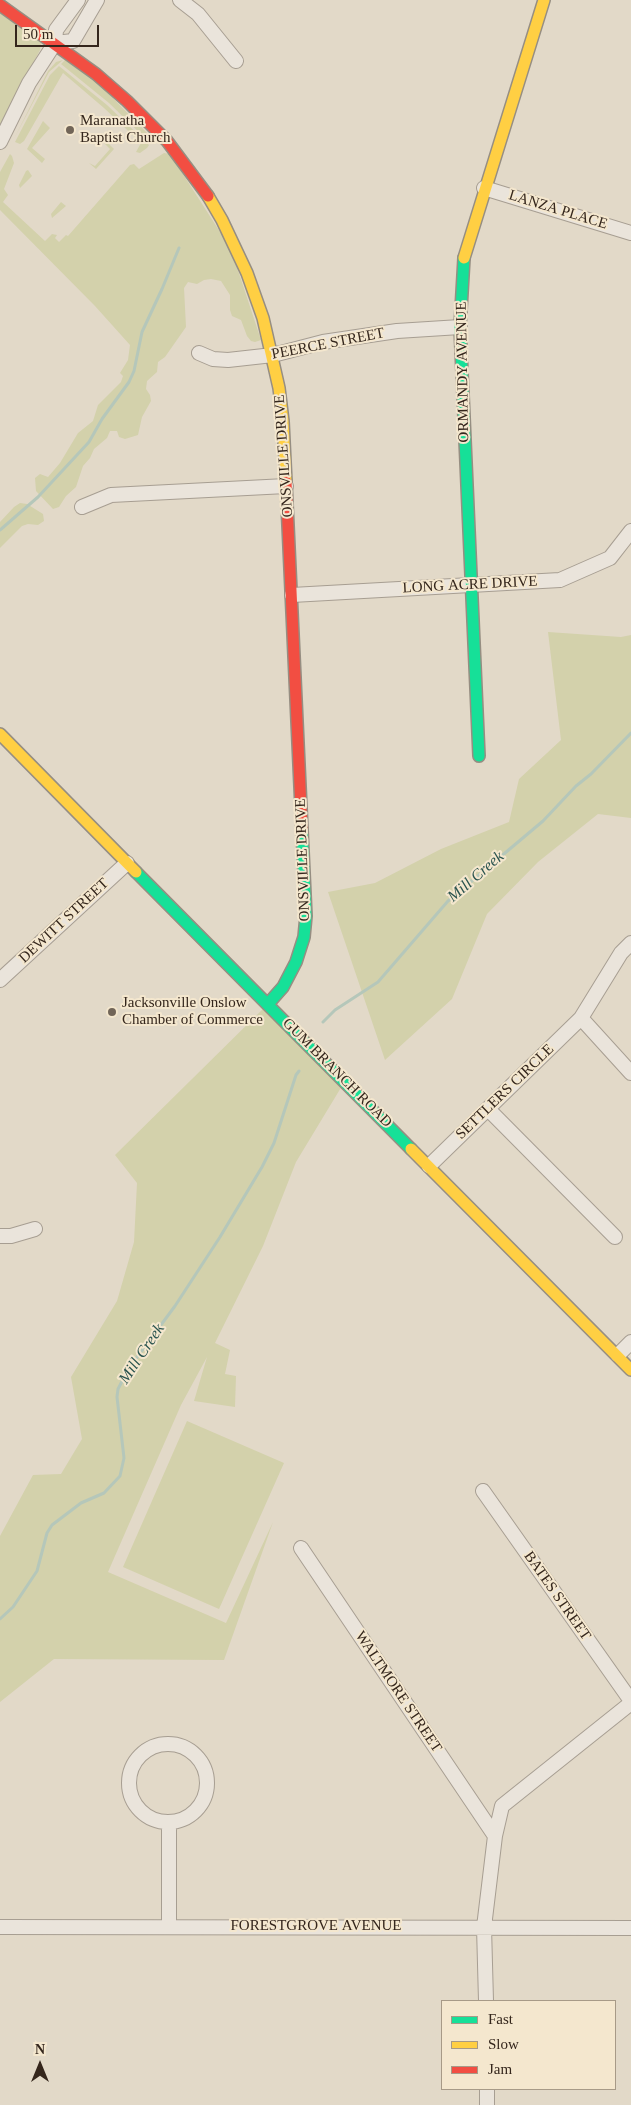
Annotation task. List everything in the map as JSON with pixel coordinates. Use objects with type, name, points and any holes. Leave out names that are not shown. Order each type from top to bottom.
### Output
[{"type":"street","points":[[0,142],[29,83],[55,43],[56,30],[78,0]]},
{"type":"street","points":[[55,43],[73,41],[97,0]]},
{"type":"street","points":[[180,0],[198,14],[236,61]]},
{"type":"street","name":"ORMANDY AVENUE","points":[[479,756],[460,327],[464,258],[484,188],[544,0]]},
{"type":"street","name":"ONSVILLE DRIVE","points":[[0,5],[96,74],[144,117],[167,142],[200,184],[226,227],[247,273],[263,318],[273,355],[281,402],[286,486],[306,916],[304,937],[296,962],[283,987],[268,1004]]},
{"type":"street","name":"LANZA PLACE","points":[[484,188],[631,232]]},
{"type":"street","name":"PEERCE STREET","points":[[199,353],[214,359],[228,360],[273,355],[323,342],[397,331],[460,327]]},
{"type":"street","points":[[82,507],[111,495],[286,486]]},
{"type":"street","name":"LONG ACRE DRIVE","points":[[292,595],[560,580],[610,558],[631,531]]},
{"type":"street","name":"GUM BRANCH ROAD","points":[[0,734],[631,1370]]},
{"type":"street","name":"DEWITT STREET","points":[[0,980],[127,863]]},
{"type":"street","name":"SETTLERS CIRCLE","points":[[429,1166],[581,1018],[621,953],[631,943]]},
{"type":"street","points":[[581,1018],[631,1072]]},
{"type":"street","points":[[488,1109],[615,1236]]},
{"type":"street","points":[[0,1236],[11,1236],[35,1229]]},
{"type":"street","points":[[618,1355],[631,1342]]},
{"type":"street","name":"BATES STREET","points":[[483,1491],[631,1702]]},
{"type":"street","name":"WALTMORE STREET","points":[[301,1548],[495,1836]]},
{"type":"street","points":[[486,2000],[484,1927],[495,1836],[502,1806],[631,1702]]},
{"type":"street","points":[[172,1744],[189,1749],[198,1757],[207,1772],[206,1797],[197,1811],[169,1823],[152,1819],[140,1811],[130,1792],[131,1769],[140,1756],[156,1746],[172,1744]]},
{"type":"street","points":[[169,1823],[169,1926]]},
{"type":"street","name":"FORESTGROVE AVENUE","points":[[0,1927],[631,1928]]},
{"type":"street","points":[[487,2090],[487,2105]]},
{"type":"shaded area","points":[[0,11],[41,43],[40,50],[0,127]]},
{"type":"shaded area","points":[[63,60],[49,72],[14,139],[48,71],[56,62]]},
{"type":"shaded area","points":[[65,60],[96,81],[153,139],[150,143],[109,103],[61,64]]},
{"type":"shaded area","points":[[59,66],[107,105],[149,145],[147,148],[140,153],[136,152],[141,143],[63,73],[24,141],[20,144],[15,142],[50,75]]},
{"type":"shaded area","points":[[43,121],[50,128],[32,148],[45,159],[42,163],[27,149]]},
{"type":"shaded area","points":[[104,139],[114,149],[96,169],[89,163],[95,166],[110,149],[102,141]]},
{"type":"shaded area","points":[[164,153],[170,154],[231,249],[261,340],[251,341],[241,320],[232,316],[230,295],[221,281],[211,279],[197,284],[188,282],[184,288],[186,327],[165,357],[158,362],[157,372],[147,381],[146,389],[151,401],[142,417],[138,435],[125,439],[119,437],[117,431],[110,431],[107,438],[94,449],[90,458],[83,466],[76,487],[66,496],[59,507],[53,509],[36,491],[35,478],[40,474],[48,477],[60,463],[78,433],[93,421],[98,405],[121,382],[123,376],[120,373],[128,360],[130,345],[95,306],[0,210],[0,172],[10,154],[14,163],[4,189],[8,195],[3,202],[45,241],[52,234],[57,235],[55,238],[59,242],[66,235],[68,236],[130,165],[134,164],[139,169]]},
{"type":"shaded area","points":[[28,170],[32,176],[20,188],[19,185]]},
{"type":"shaded area","points":[[61,202],[66,206],[52,218],[51,214]]},
{"type":"shaded area","points":[[20,503],[27,504],[43,514],[44,521],[38,525],[28,524],[22,526],[0,548],[0,522]]},
{"type":"shaded area","points":[[548,632],[621,637],[631,635],[631,818],[598,814],[538,862],[487,914],[452,999],[385,1060],[328,892],[375,883],[441,849],[509,822],[519,779],[561,740]]},
{"type":"shaded area","points":[[268,1004],[345,1081],[296,1162],[263,1246],[215,1343],[230,1350],[225,1374],[236,1376],[235,1407],[194,1401],[207,1357],[181,1405],[108,1572],[226,1623],[273,1522],[224,1660],[54,1659],[0,1702],[0,1536],[33,1475],[61,1474],[82,1439],[71,1377],[117,1301],[134,1242],[137,1183],[115,1155]]},
{"type":"shaded area","points":[[187,1421],[284,1463],[219,1609],[123,1567]]},
{"type":"waterway","points":[[0,530],[38,497],[89,442],[102,419],[129,382],[134,371],[142,332],[179,248]]},
{"type":"waterway","name":"Mill Creek","points":[[323,1022],[335,1010],[378,982],[448,901],[543,821],[631,733]]},
{"type":"waterway","name":"Mill Creek","points":[[0,1619],[13,1607],[37,1571],[47,1533],[52,1525],[81,1503],[104,1493],[120,1476],[124,1458],[117,1397],[118,1389],[129,1368],[175,1306],[220,1237],[262,1167],[274,1143],[296,1075],[299,1071]]},
{"type":"traffic: fast","points":[[464,258],[460,327],[479,756]]},
{"type":"traffic: fast","points":[[268,1004],[283,987],[296,962],[304,937],[306,916],[302,830]]},
{"type":"traffic: fast","points":[[136,872],[411,1149]]},
{"type":"traffic: slow","points":[[464,258],[544,0]]},
{"type":"traffic: slow","points":[[208,196],[222,220],[247,273],[263,318],[279,388],[283,421],[286,482]]},
{"type":"traffic: slow","points":[[0,734],[136,872]]},
{"type":"traffic: slow","points":[[411,1149],[631,1370]]},
{"type":"traffic: jam","points":[[0,5],[96,74],[127,101],[167,141],[208,196]]},
{"type":"traffic: jam","points":[[286,482],[302,830]]},
{"type":"place","name":"Maranatha Baptist Church","points":[[70,130]]},
{"type":"place","name":"Jacksonville Onslow Chamber of Commerce","points":[[112,1012]]}]
